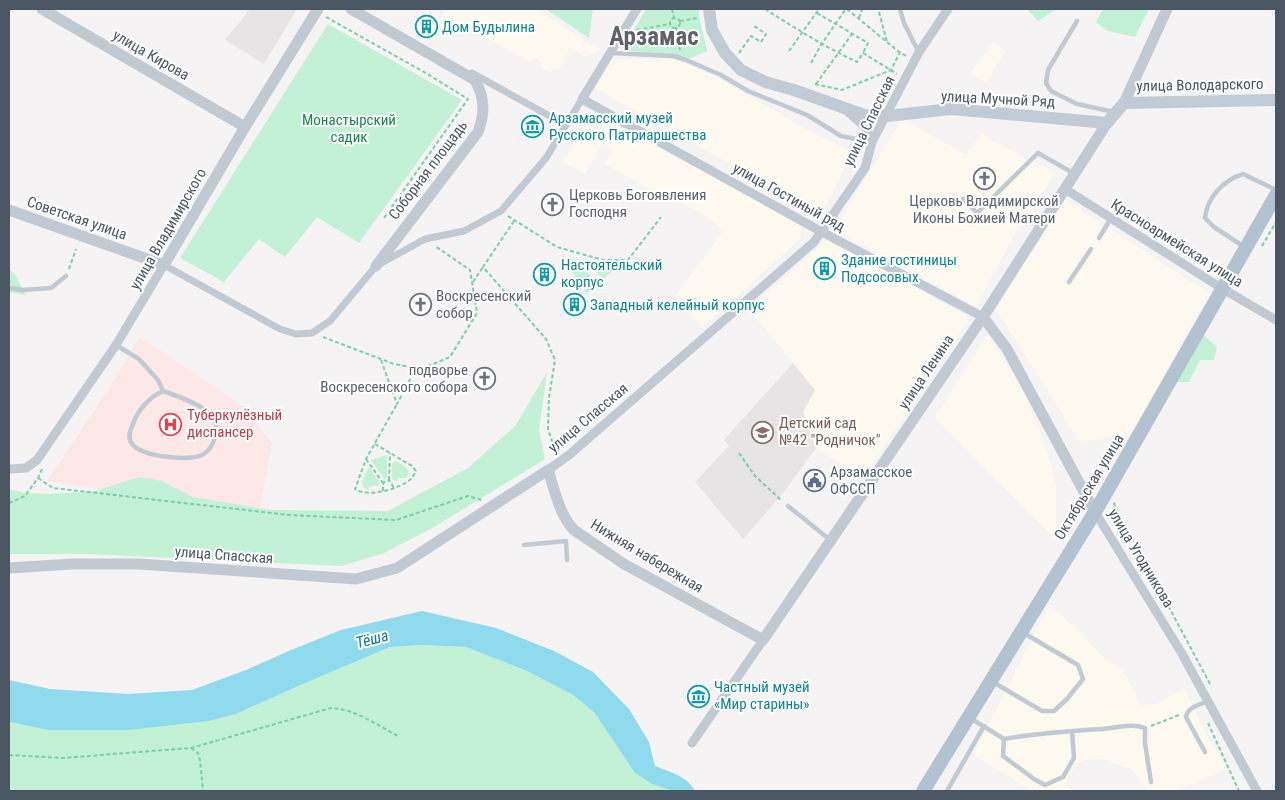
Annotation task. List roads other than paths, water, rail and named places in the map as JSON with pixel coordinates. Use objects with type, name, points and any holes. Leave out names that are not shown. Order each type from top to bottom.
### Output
[{"type":"main road","name":"улица Мучной Ряд","points":[[709,9],[712,30],[725,54],[741,70],[765,82],[864,114],[887,116],[951,109],[1107,123]]},
{"type":"main road","name":"улица Володарского","points":[[1120,108],[1276,100]]},
{"type":"main road","name":"улица Ленина","points":[[1107,123],[1120,108]]},
{"type":"main road","name":"Октябрьская улица","points":[[922,791],[1095,512],[1276,195]]},
{"type":"street","name":"улица Кирова","points":[[42,9],[245,127]]},
{"type":"street","name":"Соборная площадь","points":[[164,265],[280,329],[296,334],[312,333],[330,321],[376,266],[478,132],[484,117],[480,89],[475,80],[351,9]]},
{"type":"street","points":[[357,9],[566,126]]},
{"type":"street","points":[[582,99],[637,9]]},
{"type":"street","name":"улица Спасская","points":[[9,568],[72,564],[139,564],[356,579],[397,568],[559,463],[814,242],[865,168],[872,142],[917,56],[948,9]]},
{"type":"street","name":"улица Ленина","points":[[1120,108],[1167,9]]},
{"type":"street","name":"улица Владимирского","points":[[9,469],[26,468],[37,460],[116,345],[245,127],[322,13]]},
{"type":"street","name":"Соборная площадь","points":[[376,266],[426,239],[464,231],[501,211],[546,158],[582,99]]},
{"type":"street","name":"улица Гостиный ряд","points":[[582,99],[822,232],[983,317]]},
{"type":"street","name":"улица Мучной Ряд","points":[[830,103],[850,113],[866,126],[872,142]]},
{"type":"street","name":"улица Ленина","points":[[692,743],[983,317],[1107,123]]},
{"type":"street","name":"Красноармейская улица","points":[[1065,189],[1222,289],[1276,320]]},
{"type":"street","name":"Советская улица","points":[[9,210],[164,265]]},
{"type":"street","name":"улица Угодникова","points":[[983,317],[1007,349],[1095,512],[1181,652],[1257,791]]},
{"type":"street","name":"Нижняя набережная","points":[[548,470],[561,510],[574,530],[624,564],[763,640]]},
{"type":"lane","points":[[900,9],[917,56]]},
{"type":"lane","points":[[1077,21],[1048,70],[1046,83],[1051,91],[1077,104],[1106,109],[1120,108]]},
{"type":"lane","points":[[610,53],[682,58],[721,75],[748,91],[807,115],[841,136],[872,142]]},
{"type":"lane","points":[[963,199],[977,213],[1038,153],[1074,174]]},
{"type":"lane","points":[[1246,248],[1214,227],[1205,218],[1206,210],[1217,191],[1231,178],[1243,174],[1276,190]]},
{"type":"lane","points":[[1099,238],[1111,218]]},
{"type":"lane","points":[[1069,282],[1091,249]]},
{"type":"lane","points":[[9,288],[22,290],[51,288],[66,276]]},
{"type":"lane","points":[[116,345],[139,359],[158,380],[163,392]]},
{"type":"lane","points":[[163,392],[183,398],[212,416],[216,425],[214,441],[210,450],[200,456],[156,456],[144,452],[132,444],[129,436],[133,422],[153,396],[163,392]]},
{"type":"lane","points":[[788,506],[830,540]]},
{"type":"lane","points":[[567,560],[566,541],[574,530]]},
{"type":"lane","points":[[524,545],[566,541]]},
{"type":"lane","points":[[990,680],[1042,711],[1054,711],[1067,699],[1083,679],[1078,665],[1021,631]]},
{"type":"lane","points":[[1205,752],[1186,717],[1186,713],[1190,709],[1208,701]]},
{"type":"lane","points":[[968,716],[1004,739],[1036,733],[1136,725],[1145,728],[1145,743],[1151,782]]},
{"type":"lane","points":[[947,791],[984,726]]},
{"type":"lane","points":[[1004,739],[1003,756],[1045,785],[1063,776],[1074,758],[1072,731]]},
{"type":"water","name":"Тёша","points":[[422,611],[496,628],[554,651],[593,672],[629,709],[649,742],[655,766],[683,778],[695,791],[673,791],[652,784],[635,773],[594,712],[573,695],[527,671],[466,647],[422,645],[390,647],[236,714],[209,721],[129,730],[48,730],[9,722],[9,680],[50,689],[128,694],[192,690],[246,670],[341,630]]},
{"type":"place","name":"Дом Будылина","points":[[426,27]]},
{"type":"place","name":"Арзамасский музей Русского Патриаршества","points":[[533,127]]},
{"type":"place","name":"Церковь Владимирской Иконы Божией Матери","points":[[984,178]]},
{"type":"place","name":"Церковь Богоявления Господня","points":[[553,204]]},
{"type":"place","name":"Здание гостиницы Подсосовых","points":[[825,269]]},
{"type":"place","name":"Настоятельский корпус","points":[[545,274]]},
{"type":"place","name":"Воскресенский собор","points":[[420,305]]},
{"type":"place","name":"Западный келейный корпус","points":[[574,305]]},
{"type":"place","name":"подворье Воскресенского собора","points":[[484,379]]},
{"type":"place","name":"Туберкулёзный диспансер","points":[[171,424]]},
{"type":"place","name":"Детский сад №42 \"Родничок\"","points":[[763,432]]},
{"type":"place","name":"Арзамасское ОФССП","points":[[814,481]]},
{"type":"place","name":"Частный музей «Мир старины»","points":[[698,696]]},
{"type":"district","name":"Арзамас","points":[[654,36]]},
{"type":"park label","name":"Монастырский садик","points":[[349,128]]}]
